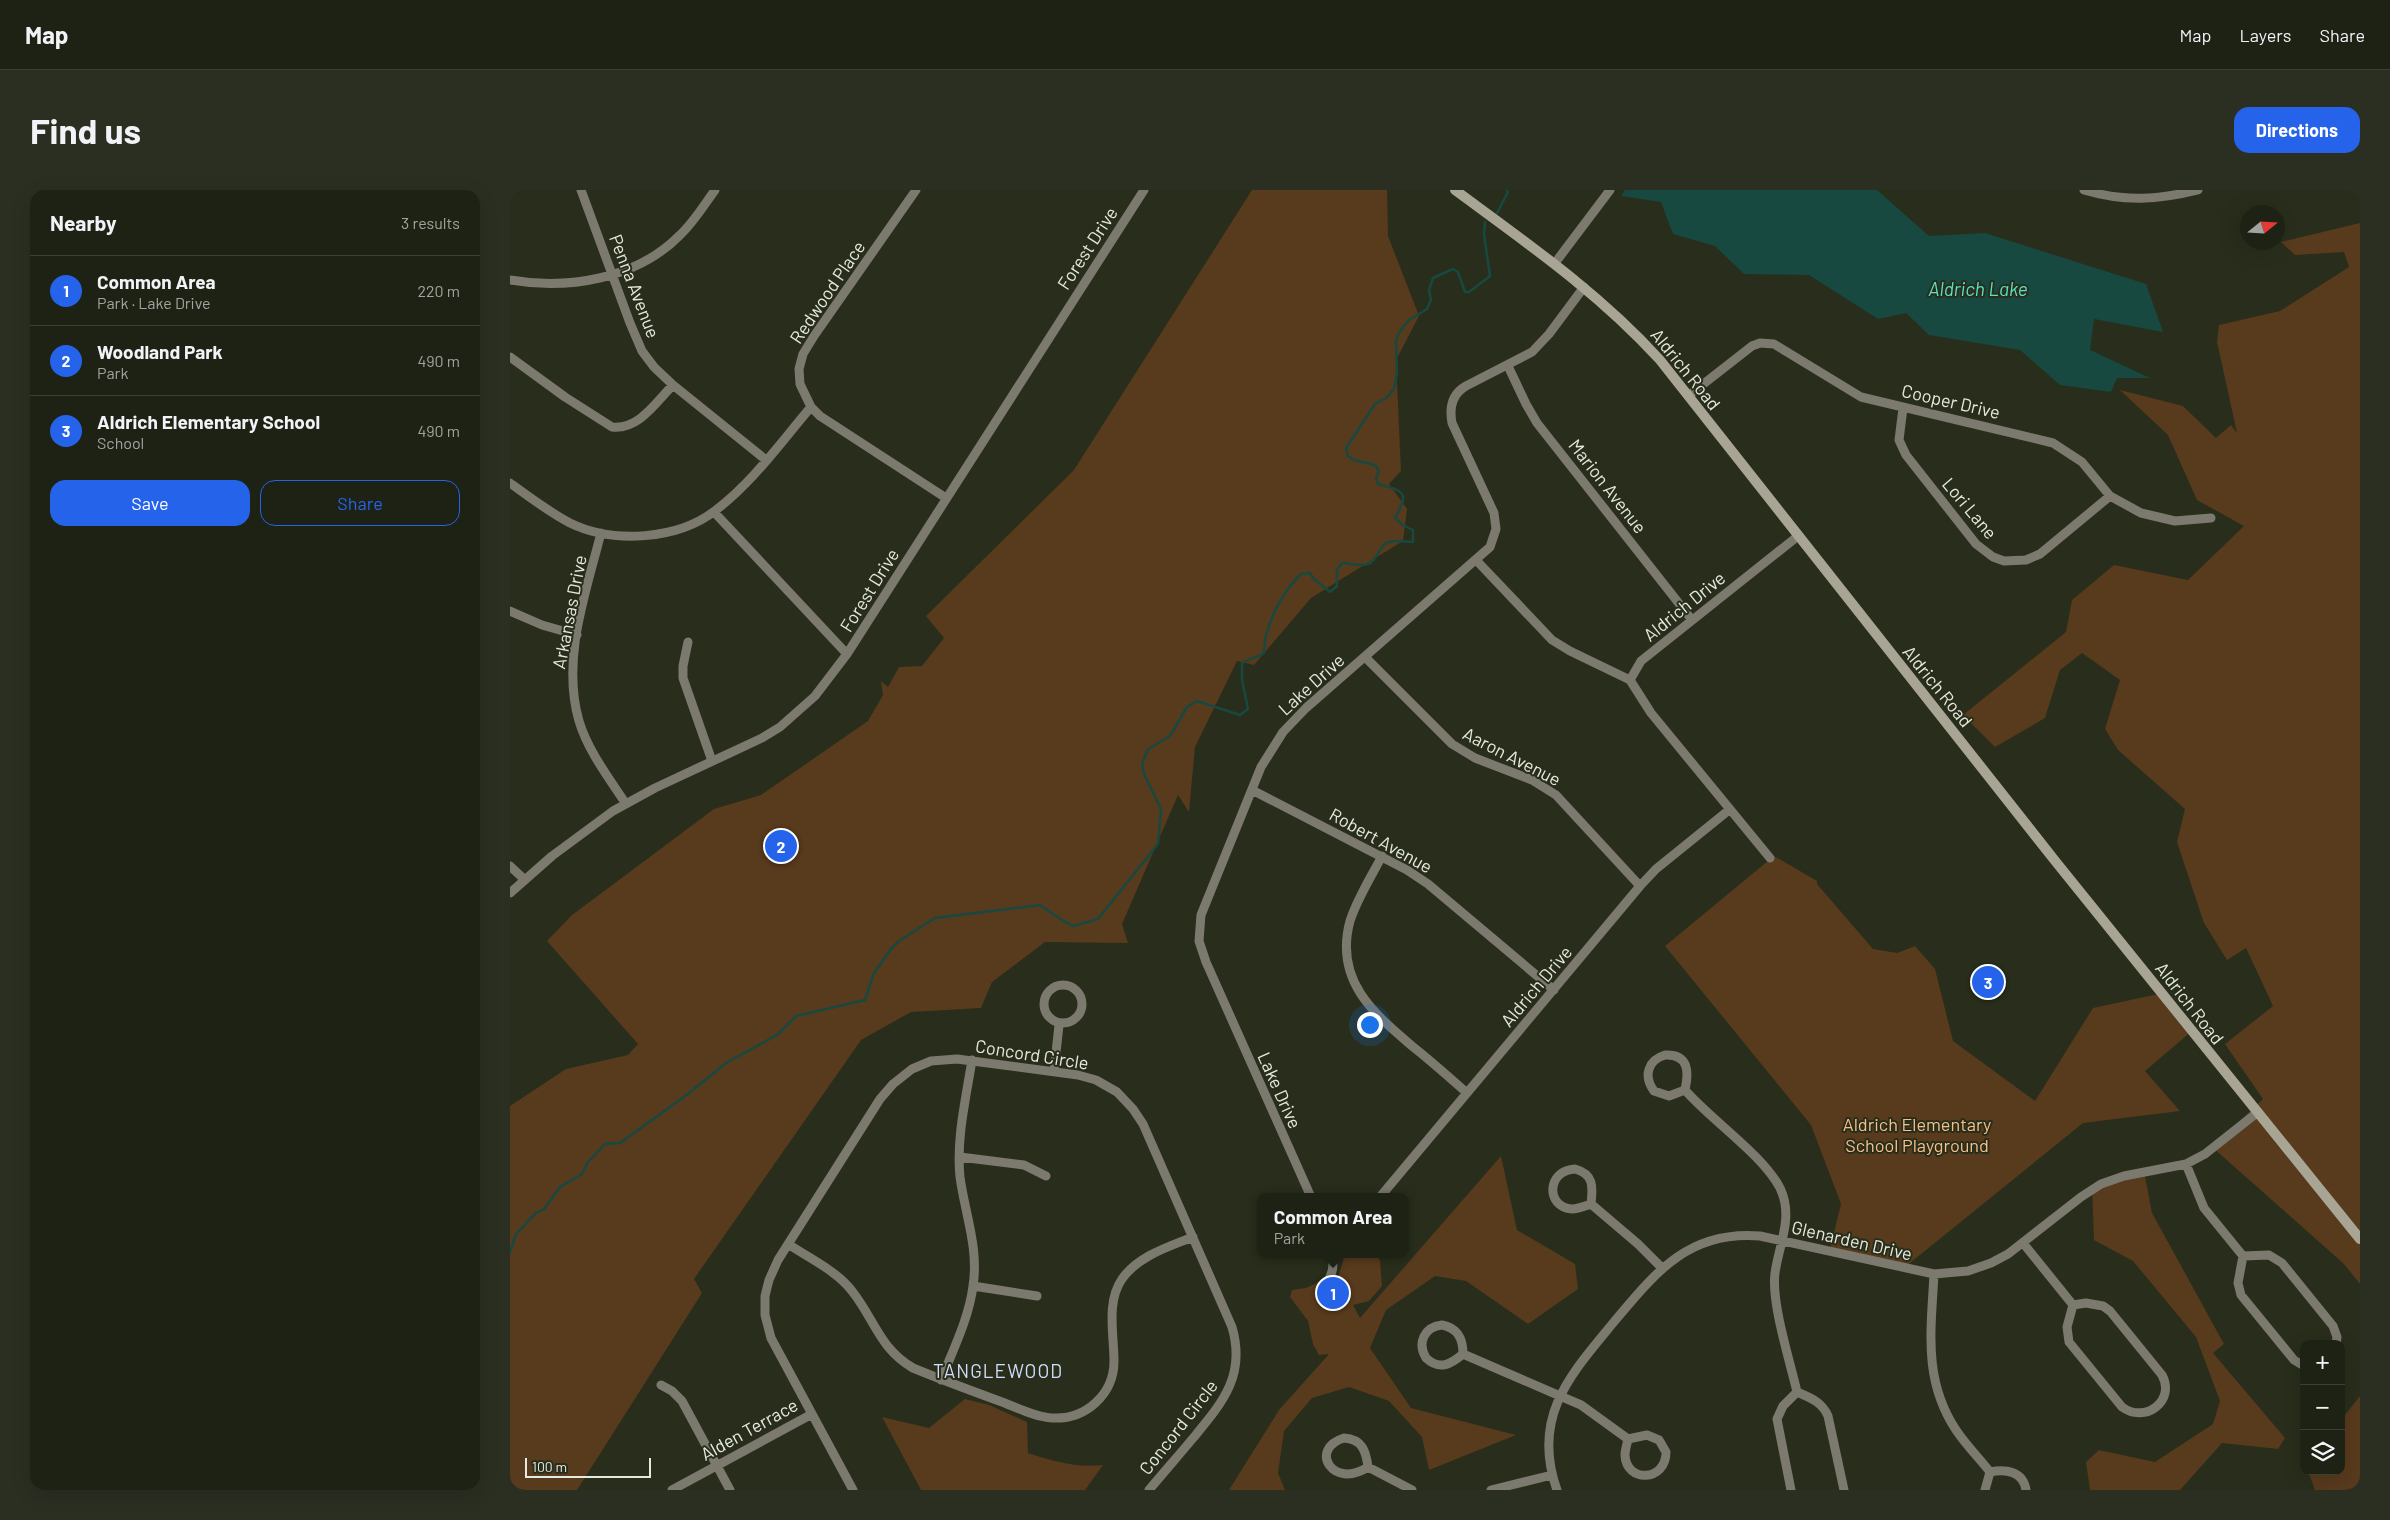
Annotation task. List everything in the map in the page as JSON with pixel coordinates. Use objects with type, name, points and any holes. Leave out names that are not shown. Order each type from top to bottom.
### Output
[{"type":"main road","name":"Aldrich Road","points":[[1455,190],[1555,263],[1638,335],[2056,862],[2360,1239]]},
{"type":"street","name":"Penna Avenue","points":[[581,190],[642,351],[654,367],[673,385],[766,460]]},
{"type":"street","points":[[510,280],[557,285],[598,280],[612,275],[642,261],[680,236],[715,190]]},
{"type":"street","name":"Redwood Place","points":[[916,190],[803,354],[800,384],[811,407],[820,416],[946,498]]},
{"type":"street","name":"Forest Drive","points":[[510,893],[586,830],[626,804],[655,788],[762,738],[780,727],[815,696],[847,654],[1144,190]]},
{"type":"street","points":[[1555,263],[1610,190]]},
{"type":"street","points":[[2084,190],[2116,198],[2141,200],[2169,197],[2198,190]]},
{"type":"street","name":"Lake Drive","points":[[1309,1193],[1210,970],[1199,941],[1198,929],[1203,907],[1266,758],[1283,732],[1306,708],[1490,547],[1494,539],[1496,523],[1492,507],[1452,423],[1451,409],[1454,397],[1462,388],[1526,357],[1540,346],[1584,287]]},
{"type":"street","name":"Cooper Drive","points":[[1688,396],[1752,346],[1767,343],[1780,346],[1854,394],[1903,408],[2053,442],[2082,462],[2110,496],[2141,513],[2157,518],[2189,521],[2211,518]]},
{"type":"street","points":[[510,357],[565,397],[612,427],[626,427],[638,421],[673,385]]},
{"type":"street","name":"Marion Avenue","points":[[1508,366],[1537,423],[1692,620]]},
{"type":"street","points":[[510,483],[571,523],[601,532],[651,535],[680,529],[714,512],[733,496],[811,407]]},
{"type":"street","name":"Lori Lane","points":[[1903,408],[1899,440],[1906,455],[1976,544],[1993,557],[2014,562],[2035,557],[2110,496]]},
{"type":"street","points":[[714,512],[847,654]]},
{"type":"street","name":"Arkansas Drive","points":[[601,532],[577,635],[572,669],[573,692],[579,722],[596,758],[626,804]]},
{"type":"street","name":"Aldrich Drive","points":[[1630,680],[1641,661],[1798,536]]},
{"type":"street","points":[[1476,560],[1552,640],[1570,651],[1630,680],[1651,713],[1770,858]]},
{"type":"street","points":[[510,611],[542,625],[577,635]]},
{"type":"street","points":[[688,642],[683,666],[683,678],[712,762]]},
{"type":"street","name":"Aaron Avenue","points":[[1365,657],[1452,744],[1475,758],[1532,780],[1556,795],[1640,886]]},
{"type":"street","name":"Robert Avenue","points":[[1252,790],[1382,856],[1428,884],[1554,990]]},
{"type":"street","name":"Aldrich Drive","points":[[1383,1193],[1640,886],[1656,869],[1729,810]]},
{"type":"street","points":[[1382,856],[1350,922],[1348,945],[1354,981],[1365,1002],[1378,1017],[1468,1093]]},
{"type":"street","points":[[510,866],[525,880]]},
{"type":"street","points":[[1064,985],[1076,990],[1082,1000],[1082,1006],[1076,1018],[1059,1025],[1048,1016],[1044,1003],[1051,989],[1064,985]]},
{"type":"street","points":[[1054,1071],[1059,1025]]},
{"type":"street","points":[[1670,1055],[1683,1061],[1688,1074],[1685,1090],[1669,1096],[1654,1091],[1648,1078],[1650,1065],[1654,1060],[1658,1057],[1670,1055]]},
{"type":"street","name":"Concord Circle","points":[[788,1244],[880,1100],[893,1084],[912,1069],[931,1061],[950,1058],[972,1060],[1088,1077],[1103,1083],[1117,1092],[1133,1109],[1143,1124],[1232,1327],[1236,1344],[1236,1366],[1223,1402],[1149,1490]]},
{"type":"street","points":[[942,1380],[970,1304],[973,1286],[975,1255],[960,1177],[960,1139],[972,1060]]},
{"type":"street","points":[[1685,1090],[1771,1174],[1782,1193],[1786,1207],[1784,1241],[1775,1275],[1776,1296],[1797,1392]]},
{"type":"street","name":"Glenarden Drive","points":[[1557,1490],[1552,1475],[1549,1440],[1552,1416],[1560,1396],[1576,1367],[1662,1268],[1677,1256],[1695,1246],[1719,1238],[1746,1235],[1784,1241],[1934,1274],[1955,1273],[1981,1267],[2008,1254],[2081,1197],[2101,1184],[2124,1176],[2186,1164],[2211,1150],[2258,1112]]},
{"type":"street","points":[[960,1157],[1024,1165],[1046,1176]]},
{"type":"street","points":[[2186,1164],[2204,1208],[2243,1256],[2238,1283],[2241,1295],[2294,1360],[2300,1364]]},
{"type":"street","points":[[1569,1169],[1586,1173],[1592,1184],[1591,1204],[1571,1209],[1559,1204],[1553,1189],[1558,1175],[1569,1169]]},
{"type":"street","points":[[1591,1204],[1638,1244],[1662,1268]]},
{"type":"street","points":[[788,1244],[844,1282],[860,1302],[881,1340],[892,1354],[913,1368],[1044,1417],[1067,1418],[1090,1408],[1107,1390],[1113,1375],[1113,1301],[1120,1280],[1140,1260],[1192,1236]]},
{"type":"street","points":[[2022,1243],[2073,1305]]},
{"type":"street","name":"Alden Terrace","points":[[672,1490],[812,1414],[775,1347],[765,1315],[765,1296],[768,1280],[788,1244]]},
{"type":"street","points":[[2243,1256],[2268,1255],[2282,1262],[2333,1326],[2336,1332],[2336,1340]]},
{"type":"street","points":[[1327,1282],[1331,1277],[1333,1258]]},
{"type":"street","points":[[1934,1274],[1930,1349],[1934,1382],[1945,1412],[1957,1432],[1990,1472]]},
{"type":"street","points":[[973,1286],[1037,1296]]},
{"type":"street","points":[[2095,1304],[2110,1310],[2164,1379],[2165,1395],[2157,1406],[2150,1411],[2140,1414],[2133,1414],[2122,1407],[2069,1342],[2067,1327],[2073,1305],[2095,1304]]},
{"type":"street","points":[[1442,1325],[1449,1326],[1460,1337],[1463,1354],[1447,1365],[1437,1365],[1430,1362],[1423,1354],[1423,1338],[1431,1328],[1442,1325]]},
{"type":"street","points":[[1463,1354],[1592,1411],[1628,1439],[1647,1435],[1662,1443],[1666,1458],[1659,1471],[1649,1476],[1633,1471],[1627,1462],[1628,1439]]},
{"type":"street","points":[[660,1384],[672,1391],[682,1401],[730,1490]]},
{"type":"street","points":[[1791,1490],[1777,1419],[1784,1406],[1797,1392]]},
{"type":"street","points":[[1797,1392],[1819,1403],[1828,1416],[1844,1490]]},
{"type":"street","points":[[812,1414],[853,1490]]},
{"type":"street","points":[[1351,1439],[1365,1450],[1368,1467],[1355,1477],[1341,1478],[1329,1470],[1326,1464],[1327,1453],[1333,1443],[1338,1440],[1351,1439]]},
{"type":"street","points":[[1368,1467],[1412,1490]]},
{"type":"street","points":[[1990,1472],[2008,1471],[2015,1473],[2023,1481],[2026,1490]]},
{"type":"street","points":[[1985,1490],[1990,1472]]},
{"type":"street","points":[[1491,1490],[1552,1475]]},
{"type":"green space","points":[[1252,190],[1387,190],[1388,236],[1419,316],[1396,360],[1401,471],[1389,484],[1407,509],[1403,541],[1311,598],[1254,665],[1237,661],[1195,747],[1189,812],[1178,795],[1122,924],[1128,943],[1045,942],[992,982],[981,1008],[911,1012],[861,1040],[694,1279],[702,1293],[577,1490],[510,1490],[510,1106],[566,1069],[628,1055],[638,1044],[547,941],[572,915],[714,809],[761,795],[868,721],[883,695],[881,681],[888,687],[899,667],[922,666],[944,638],[926,616],[1074,470]]},
{"type":"green space","points":[[2360,223],[2360,1284],[2344,1264],[2212,1147],[2263,1099],[2225,1044],[2273,1006],[2246,948],[2227,960],[2204,923],[2177,842],[2185,809],[2118,750],[2105,729],[2120,680],[2082,653],[2060,670],[2045,718],[1995,747],[1963,715],[2066,632],[2072,600],[2114,565],[2188,580],[2244,526],[2197,500],[2168,435],[2120,390],[2183,406],[2216,438],[2231,425],[2237,433],[2217,342],[2219,325],[2280,311],[2349,267],[2344,252],[2295,255],[2285,246],[2285,241]]},
{"type":"green space","name":"Aldrich Elementary School Playground","points":[[1774,856],[1817,881],[1817,884],[1873,949],[1897,953],[1915,946],[1935,969],[1953,1041],[2035,1101],[2093,1008],[2163,993],[2192,1031],[2145,1071],[2180,1111],[2083,1123],[1905,1267],[1830,1249],[1841,1204],[1811,1125],[1665,946]]},
{"type":"green space","points":[[1501,1156],[1517,1230],[1575,1264],[1578,1289],[1528,1324],[1466,1281],[1435,1276],[1386,1310],[1370,1348],[1411,1408],[1516,1435],[1429,1470],[1422,1437],[1389,1401],[1349,1387],[1312,1398],[1284,1431],[1278,1473],[1285,1490],[1229,1490],[1279,1410],[1329,1354],[1319,1355],[1313,1344],[1308,1321],[1290,1297],[1292,1290],[1306,1288],[1321,1281],[1336,1285],[1344,1258],[1378,1258],[1380,1260],[1382,1286],[1369,1301],[1353,1305],[1360,1318]]},
{"type":"green space","points":[[2144,1171],[2152,1213],[2224,1344],[2213,1353],[2285,1438],[2278,1449],[2222,1443],[2180,1490],[2090,1490],[2086,1462],[2099,1450],[2155,1462],[2213,1424],[2220,1401],[2196,1337],[2133,1261],[2094,1240],[2092,1187]]},
{"type":"green space","points":[[2360,1396],[2360,1490],[2315,1490],[2309,1475],[2345,1475],[2345,1415]]},
{"type":"green space","points":[[965,1399],[989,1405],[1027,1422],[1028,1453],[1065,1463],[1084,1466],[1103,1465],[1085,1490],[921,1490],[882,1417],[929,1428]]},
{"type":"water","name":"Aldrich Lake","points":[[1625,190],[1877,190],[1929,236],[1985,233],[2146,284],[2163,332],[2094,319],[2090,350],[2150,378],[2117,378],[2111,392],[2060,385],[2020,350],[1929,335],[1906,313],[1878,319],[1809,275],[1744,274],[1715,246],[1673,234],[1661,202],[1621,196]]},
{"type":"waterway","points":[[1497,213],[1508,192],[1507,190]]},
{"type":"waterway","points":[[510,1253],[516,1234],[536,1213],[544,1209],[560,1187],[582,1174],[588,1162],[605,1144],[620,1143],[688,1094],[726,1063],[777,1035],[796,1016],[865,1000],[874,973],[891,949],[899,941],[935,918],[1040,905],[1074,926],[1098,919],[1158,844],[1161,809],[1144,774],[1142,764],[1148,749],[1170,736],[1187,707],[1197,701],[1240,715],[1248,709],[1242,680],[1242,663],[1264,653],[1267,632],[1275,610],[1287,590],[1301,574],[1310,573],[1314,579],[1330,592],[1337,586],[1337,570],[1342,563],[1365,565],[1372,562],[1380,549],[1389,542],[1413,542],[1413,530],[1395,518],[1402,503],[1402,494],[1399,491],[1378,484],[1376,478],[1379,471],[1375,465],[1354,460],[1348,456],[1346,448],[1375,404],[1386,398],[1394,389],[1397,374],[1396,340],[1400,331],[1409,320],[1427,309],[1431,300],[1429,290],[1433,278],[1453,269],[1458,272],[1465,292],[1469,292],[1490,276],[1484,234],[1485,222]]},
{"type":"place","name":"Woodland Park","points":[[781,846]]},
{"type":"place","name":"Aldrich Elementary School","points":[[1988,982]]},
{"type":"place","name":"Common Area","points":[[1333,1293]]},
{"type":"district","name":"TANGLEWOOD","points":[[998,1370]]}]
